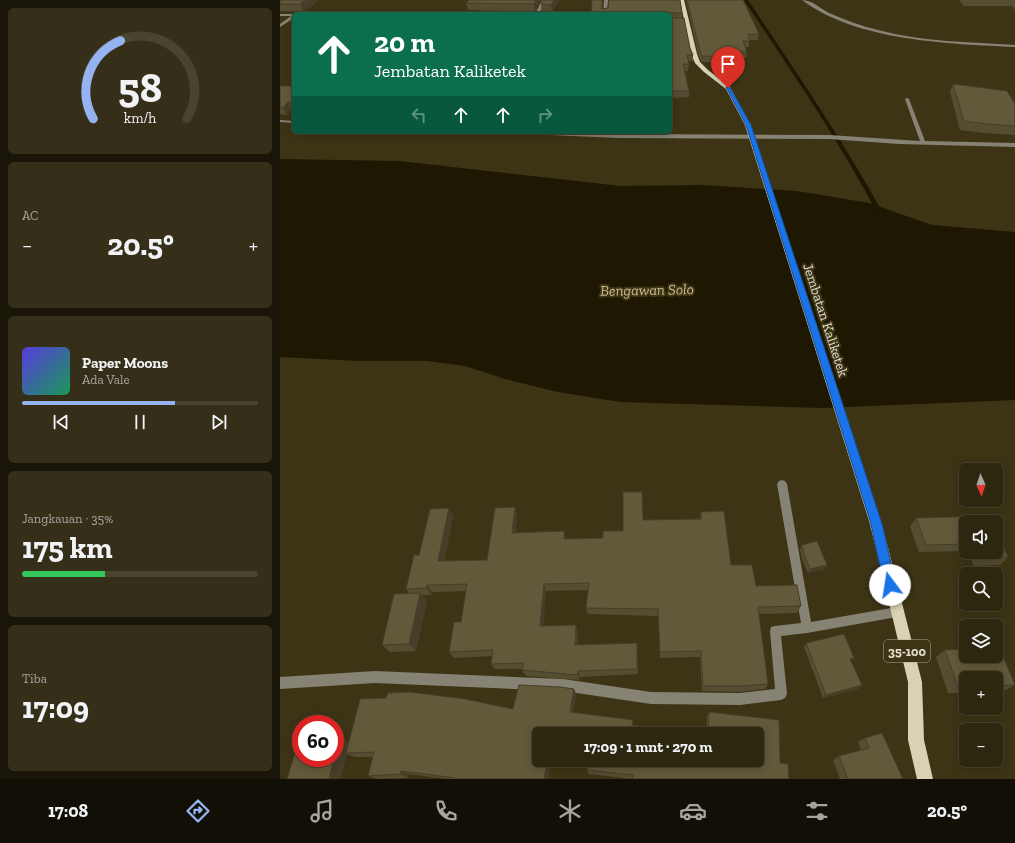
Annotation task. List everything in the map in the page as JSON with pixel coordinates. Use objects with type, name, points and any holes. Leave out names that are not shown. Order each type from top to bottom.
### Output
[{"type":"main road","name":"35-100","points":[[682,0],[686,21]]},
{"type":"main road","name":"Jembatan Kaliketek","points":[[686,21],[694,54],[698,63],[728,88],[748,125],[876,524],[897,612]]},
{"type":"main road","name":"35-100","points":[[897,612],[915,682],[916,740],[925,779]]},
{"type":"street","points":[[538,12],[544,0]]},
{"type":"street","points":[[605,12],[606,0]]},
{"type":"street","points":[[804,0],[834,16],[893,35],[928,40],[1015,46]]},
{"type":"street","points":[[280,15],[292,16]]},
{"type":"street","points":[[280,26],[292,17]]},
{"type":"street","points":[[678,21],[686,21]]},
{"type":"street","points":[[907,99],[923,143]]},
{"type":"street","points":[[280,121],[292,122]]},
{"type":"street","points":[[572,134],[619,136],[829,137],[923,143],[1015,145]]},
{"type":"street","points":[[782,484],[807,628]]},
{"type":"street","points":[[280,683],[375,677],[563,685],[651,698],[740,699],[781,694],[775,631],[807,628],[897,612]]},
{"type":"water","name":"Bengawan Solo","points":[[280,159],[399,161],[620,186],[703,185],[797,191],[869,203],[932,225],[1015,232],[1015,400],[823,408],[620,402],[558,392],[505,379],[465,366],[427,361],[359,361],[280,357]]},
{"type":"building","points":[[280,0],[306,0],[300,4],[280,4]]},
{"type":"building","points":[[469,0],[536,0],[534,4],[466,3]]},
{"type":"building","points":[[543,0],[554,0],[551,5],[541,4]]},
{"type":"building","points":[[592,0],[602,0],[602,9],[608,8],[609,0],[680,0],[682,13],[672,12],[591,12]]},
{"type":"building","points":[[687,0],[743,0],[759,34],[748,34],[749,41],[743,41],[747,52],[736,52],[737,57],[702,56]]},
{"type":"building","points":[[672,18],[684,18],[690,48],[693,55],[687,55],[689,64],[683,64],[689,91],[672,91]]},
{"type":"building","points":[[953,84],[1007,91],[1015,104],[1015,126],[964,121]]},
{"type":"building","points":[[280,86],[292,86],[292,103],[288,102],[283,108],[280,107]]},
{"type":"building","points":[[623,492],[642,492],[643,520],[701,519],[701,512],[724,511],[731,565],[752,565],[756,586],[797,585],[801,606],[758,607],[768,684],[703,686],[701,651],[660,652],[658,609],[586,608],[589,583],[544,584],[540,626],[576,625],[575,645],[637,643],[637,669],[578,671],[577,675],[522,670],[524,663],[491,664],[493,650],[449,652],[454,622],[461,622],[467,584],[427,585],[426,588],[406,589],[414,555],[419,555],[430,509],[449,508],[438,561],[487,560],[495,508],[515,507],[512,533],[564,531],[564,539],[603,538],[603,531],[623,531]]},
{"type":"building","points":[[959,517],[959,544],[926,545],[916,518]]},
{"type":"building","points":[[817,541],[827,565],[810,569],[802,545]]},
{"type":"building","points":[[1003,547],[1008,557],[1003,557]]},
{"type":"building","points":[[420,593],[409,644],[382,645],[394,594]]},
{"type":"building","points":[[844,634],[854,658],[850,659],[862,685],[826,695],[806,643]]},
{"type":"building","points":[[959,649],[959,663],[1003,663],[1003,656],[1015,685],[1003,686],[1003,671],[959,671],[958,687],[945,650]]},
{"type":"building","points":[[519,685],[560,687],[574,689],[570,712],[633,720],[632,725],[645,727],[532,727],[532,767],[547,767],[544,779],[458,779],[401,771],[401,774],[368,776],[374,752],[346,753],[360,699],[386,698],[388,693],[409,692],[465,699],[513,709]]},
{"type":"building","points":[[709,712],[779,720],[780,763],[788,764],[789,779],[632,779],[633,775],[587,770],[588,767],[764,767],[764,727],[708,727]]},
{"type":"building","points":[[882,733],[903,779],[848,779],[839,756],[869,748],[865,738]]},
{"type":"building","points":[[292,762],[292,767],[332,767],[329,779],[287,779]]},
{"type":"waterway","points":[[746,0],[834,132],[881,215]]},
{"type":"route","points":[[728,88],[748,125],[876,524],[890,585]]}]
